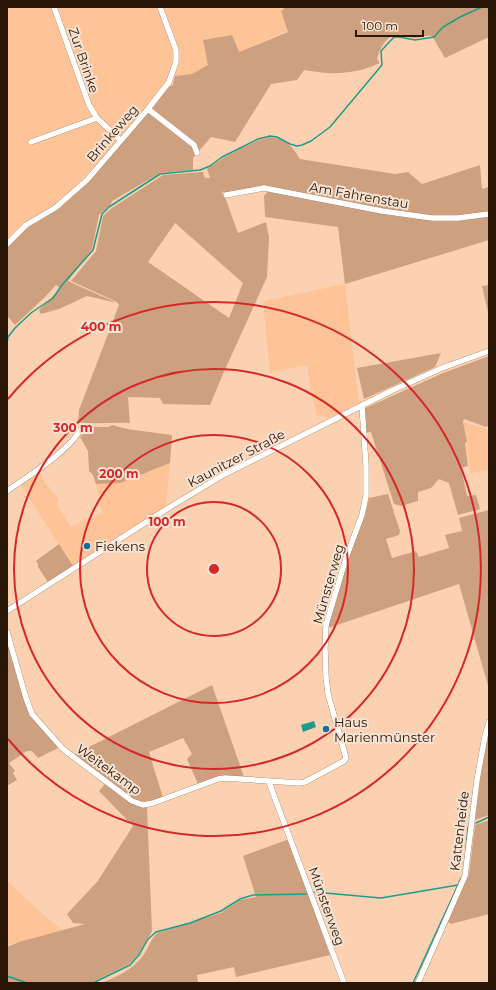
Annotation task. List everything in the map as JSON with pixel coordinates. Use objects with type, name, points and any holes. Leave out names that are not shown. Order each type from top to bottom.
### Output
[{"type":"street","name":"Zur Brinke","points":[[54,7],[89,105],[96,118],[120,140]]},
{"type":"street","name":"Brinkeweg","points":[[7,244],[26,225],[55,208],[87,180],[169,82],[176,62],[176,50],[160,7]]},
{"type":"street","points":[[148,108],[194,145],[197,154]]},
{"type":"street","points":[[31,142],[96,118]]},
{"type":"street","name":"Am Fahrenstau","points":[[226,195],[264,188],[382,211],[432,218],[458,218],[489,214]]},
{"type":"street","name":"Kaunitzer Straße","points":[[7,611],[225,474],[362,404],[442,368],[489,351]]},
{"type":"street","name":"Münsterweg","points":[[344,983],[270,782],[305,782],[344,761],[346,758],[328,694],[325,640],[326,625],[346,558],[362,515],[366,496],[366,466],[362,404]]},
{"type":"street","points":[[7,491],[52,460],[78,436],[81,428]]},
{"type":"street","name":"Weitekamp","points":[[7,632],[32,714],[63,749],[132,801],[142,805],[153,803],[218,779],[225,778],[270,782]]},
{"type":"street","name":"Kattenheide","points":[[418,983],[465,876],[477,780],[489,722]]},
{"type":"shaded area","points":[[7,7],[280,7],[288,31],[208,65],[192,74],[179,75],[173,85],[167,88],[81,180],[53,206],[23,223],[7,241]]},
{"type":"shaded area","points":[[286,7],[489,7],[489,37],[445,58],[432,36],[414,38],[400,36],[391,37],[385,41],[379,52],[377,59],[380,63],[370,67],[342,73],[324,73],[304,70],[297,80],[271,84],[235,142],[211,137],[193,158],[193,170],[160,173],[112,201],[111,204],[99,215],[92,249],[68,281],[117,303],[87,296],[59,309],[41,314],[39,310],[61,288],[56,285],[15,325],[7,316],[7,248],[21,232],[60,208],[87,184],[167,88],[173,85],[175,76],[192,74],[208,65],[203,40],[232,35],[239,52],[288,32],[281,11]]},
{"type":"shaded area","points":[[270,137],[280,139],[294,150],[300,159],[395,174],[408,172],[422,184],[480,165],[482,189],[489,187],[489,240],[345,284],[338,227],[265,217],[264,196],[269,190],[225,193],[221,191],[225,197],[238,233],[266,222],[269,237],[267,277],[210,405],[163,404],[160,398],[128,397],[130,423],[78,422],[79,410],[119,305],[117,302],[71,281],[96,251],[103,216],[112,208],[163,175],[203,172],[205,178],[210,178],[207,169],[223,158],[259,140]],"holes":[[[175,223],[243,283],[229,318],[148,262]]]},
{"type":"shaded area","points":[[345,284],[359,403],[328,418],[321,415],[317,416],[310,387],[307,365],[270,372],[263,301]]},
{"type":"shaded area","points":[[489,285],[489,317],[482,286]]},
{"type":"shaded area","points":[[441,353],[435,367],[364,399],[357,368]]},
{"type":"shaded area","points":[[489,356],[489,425],[486,427],[464,419],[463,422],[467,442],[465,443],[468,466],[461,468],[467,496],[476,495],[480,509],[458,515],[449,483],[439,479],[431,488],[418,492],[418,501],[401,506],[394,504],[371,432],[363,433],[361,410],[443,373]]},
{"type":"shaded area","points":[[463,422],[489,430],[489,470],[470,473],[467,442]]},
{"type":"shaded area","points":[[112,425],[127,429],[172,435],[170,463],[120,483],[96,484],[93,475],[89,471],[88,451],[80,437],[90,427],[108,427]]},
{"type":"shaded area","points":[[170,463],[166,507],[73,566],[20,484],[38,472],[58,499],[57,505],[71,527],[92,516],[93,518],[102,512],[96,484],[120,483]]},
{"type":"shaded area","points":[[388,494],[400,531],[399,535],[386,539],[392,558],[416,551],[419,557],[449,548],[445,535],[462,531],[459,518],[489,510],[489,689],[459,584],[328,628],[347,559],[365,515],[369,498]]},
{"type":"shaded area","points":[[59,544],[73,566],[48,582],[38,567],[36,561]]},
{"type":"shaded area","points":[[7,639],[24,698],[58,748],[38,758],[32,751],[27,751],[9,763],[15,771],[13,773],[17,780],[7,786]]},
{"type":"shaded area","points":[[212,685],[244,777],[198,784],[187,759],[192,754],[183,738],[149,752],[163,798],[151,801],[141,801],[133,799],[73,755]]},
{"type":"shaded area","points":[[489,731],[489,815],[475,820],[481,772]]},
{"type":"shaded area","points":[[105,784],[142,807],[147,807],[152,931],[139,954],[129,964],[91,983],[7,983],[7,947],[19,942],[85,924],[73,923],[67,914],[97,882],[133,826],[99,791]]},
{"type":"shaded area","points":[[489,820],[489,914],[451,924],[448,922],[469,874],[475,825]]},
{"type":"shaded area","points":[[289,839],[330,955],[236,977],[234,967],[197,975],[198,983],[101,983],[118,976],[134,965],[142,957],[157,933],[221,913],[240,900],[256,897],[243,856]]},
{"type":"shaded area","points":[[7,881],[45,916],[64,931],[7,945]]},
{"type":"water","points":[[314,721],[316,727],[303,732],[301,725]]},
{"type":"waterway","points":[[7,343],[8,337],[15,328],[31,313],[53,298],[62,285],[93,250],[102,214],[109,207],[160,174],[200,170],[258,139],[270,136],[277,137],[297,146],[311,141],[330,127],[382,65],[381,51],[394,37],[415,40],[434,37],[443,27],[482,7]]},
{"type":"waterway","points":[[476,823],[489,817]]},
{"type":"waterway","points":[[466,849],[468,827]]},
{"type":"waterway","points":[[314,892],[381,898],[458,885],[461,878]]},
{"type":"waterway","points":[[413,983],[458,885]]},
{"type":"waterway","points":[[93,983],[130,965],[139,955],[148,939],[156,932],[190,923],[221,911],[240,899],[253,895],[306,894]]},
{"type":"waterway","points":[[7,976],[27,983]]},
{"type":"place","name":"Fiekens","points":[[87,546]]},
{"type":"place","name":"Haus Marienmünster","points":[[326,729]]}]
